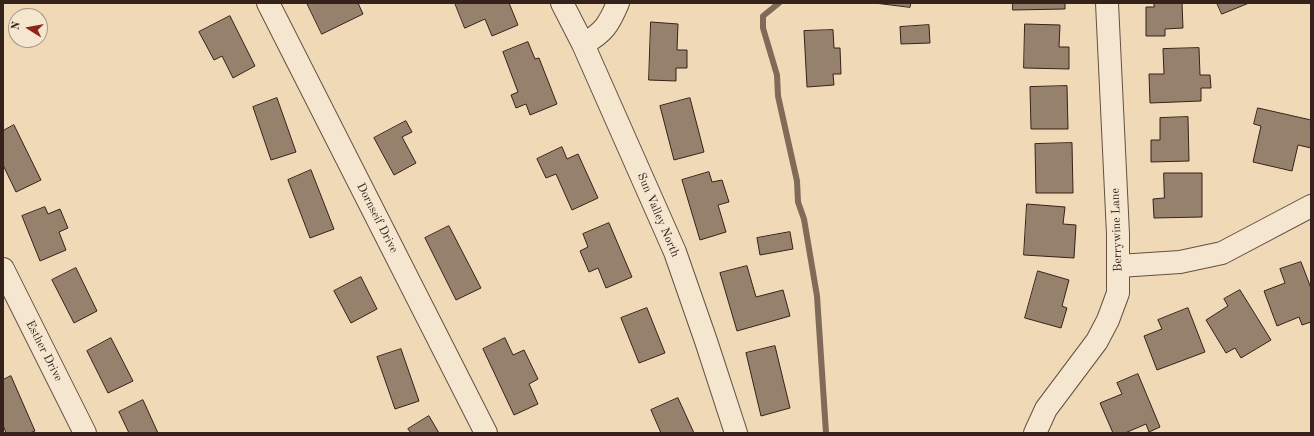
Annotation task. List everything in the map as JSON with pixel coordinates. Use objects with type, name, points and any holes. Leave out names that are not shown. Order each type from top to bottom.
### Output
[{"type":"street","name":"Dornseif Drive","points":[[268,3],[486,433]]},
{"type":"street","name":"Sun Valley North","points":[[562,3],[583,44],[675,252],[736,433]]},
{"type":"street","points":[[583,44],[602,33],[610,21],[618,3]]},
{"type":"street","name":"Berrywine Lane","points":[[1036,433],[1046,409],[1097,341],[1108,320],[1118,293],[1119,266],[1107,3]]},
{"type":"street","points":[[1119,266],[1180,262],[1222,253],[1311,206]]},
{"type":"street","name":"Esther Drive","points":[[3,269],[85,433]]},
{"type":"building","points":[[307,3],[358,3],[363,14],[322,34]]},
{"type":"building","points":[[455,3],[509,3],[518,25],[492,36],[485,19],[465,28]]},
{"type":"building","points":[[875,3],[911,3],[910,7]]},
{"type":"building","points":[[1013,3],[1065,3],[1065,9],[1013,10]]},
{"type":"building","points":[[1154,3],[1182,3],[1183,28],[1165,29],[1165,36],[1146,36],[1146,7],[1154,7]]},
{"type":"building","points":[[1217,3],[1249,3],[1222,14]]},
{"type":"building","points":[[230,16],[255,66],[233,78],[222,56],[214,60],[199,32]]},
{"type":"building","points":[[651,22],[678,24],[677,50],[687,50],[687,68],[676,68],[676,81],[649,80]]},
{"type":"building","points":[[1025,24],[1060,25],[1059,47],[1069,47],[1069,69],[1024,68]]},
{"type":"building","points":[[929,25],[930,43],[901,44],[900,27]]},
{"type":"building","points":[[833,30],[834,48],[840,48],[841,74],[833,74],[834,85],[807,87],[804,31]]},
{"type":"building","points":[[528,42],[535,59],[539,58],[557,104],[530,115],[526,104],[516,108],[511,95],[518,92],[503,52]]},
{"type":"building","points":[[1199,48],[1200,75],[1210,75],[1211,88],[1201,88],[1201,101],[1150,103],[1149,74],[1164,74],[1163,49]]},
{"type":"building","points":[[1067,86],[1068,129],[1031,129],[1030,87]]},
{"type":"building","points":[[277,98],[296,152],[271,160],[253,107]]},
{"type":"building","points":[[690,98],[704,152],[674,160],[660,106]]},
{"type":"building","points":[[1258,108],[1311,120],[1311,148],[1298,145],[1292,171],[1253,162],[1261,126],[1254,124]]},
{"type":"building","points":[[1188,117],[1189,161],[1151,162],[1151,140],[1160,140],[1160,118]]},
{"type":"building","points":[[406,121],[412,132],[402,137],[416,163],[394,175],[374,138]]},
{"type":"building","points":[[14,125],[41,180],[16,192],[3,165],[3,131]]},
{"type":"building","points":[[1072,143],[1073,193],[1036,193],[1035,144]]},
{"type":"building","points":[[562,147],[567,159],[578,154],[598,198],[572,210],[556,174],[546,178],[537,159]]},
{"type":"building","points":[[311,170],[334,229],[310,238],[288,180]]},
{"type":"building","points":[[709,172],[712,182],[722,180],[729,202],[718,205],[726,232],[700,240],[682,180]]},
{"type":"building","points":[[1164,173],[1202,173],[1202,217],[1154,218],[1153,199],[1164,198]]},
{"type":"building","points":[[1027,204],[1065,207],[1063,224],[1076,225],[1074,258],[1024,255]]},
{"type":"building","points":[[45,207],[48,214],[60,209],[68,228],[59,232],[66,250],[40,261],[22,216]]},
{"type":"building","points":[[609,223],[632,277],[606,288],[598,268],[589,272],[580,251],[588,247],[583,234]]},
{"type":"building","points":[[449,226],[481,288],[456,300],[425,238]]},
{"type":"building","points":[[790,232],[793,249],[760,255],[757,238]]},
{"type":"building","points":[[1301,262],[1311,288],[1311,322],[1302,325],[1299,317],[1277,326],[1264,291],[1285,283],[1280,269]]},
{"type":"building","points":[[747,266],[756,297],[783,290],[790,316],[737,331],[720,273]]},
{"type":"building","points":[[76,268],[97,311],[74,323],[52,280]]},
{"type":"building","points":[[1038,271],[1069,280],[1062,306],[1067,308],[1061,328],[1025,318]]},
{"type":"building","points":[[361,277],[377,309],[351,323],[334,291]]},
{"type":"building","points":[[1240,290],[1271,340],[1241,358],[1235,348],[1226,353],[1206,320],[1228,306],[1224,299]]},
{"type":"building","points":[[647,308],[665,353],[639,363],[621,318]]},
{"type":"building","points":[[1188,308],[1205,352],[1157,370],[1144,336],[1162,329],[1158,320]]},
{"type":"building","points":[[111,338],[133,381],[108,393],[87,351]]},
{"type":"building","points":[[505,338],[513,355],[524,350],[538,379],[529,384],[538,404],[514,415],[483,349]]},
{"type":"building","points":[[775,346],[790,408],[761,416],[746,353]]},
{"type":"building","points":[[401,349],[419,401],[395,409],[377,357]]},
{"type":"building","points":[[1138,374],[1160,427],[1149,432],[1146,424],[1125,433],[1113,433],[1100,403],[1122,394],[1117,383]]},
{"type":"building","points":[[11,376],[35,431],[30,433],[6,433],[3,425],[3,380]]},
{"type":"building","points":[[678,398],[694,433],[661,433],[651,410]]},
{"type":"building","points":[[143,400],[158,433],[129,433],[119,412]]},
{"type":"building","points":[[429,416],[439,433],[411,433],[408,429]]},
{"type":"waterway","points":[[779,3],[763,16],[763,28],[777,75],[778,96],[797,181],[798,202],[804,219],[817,296],[826,433]]}]
